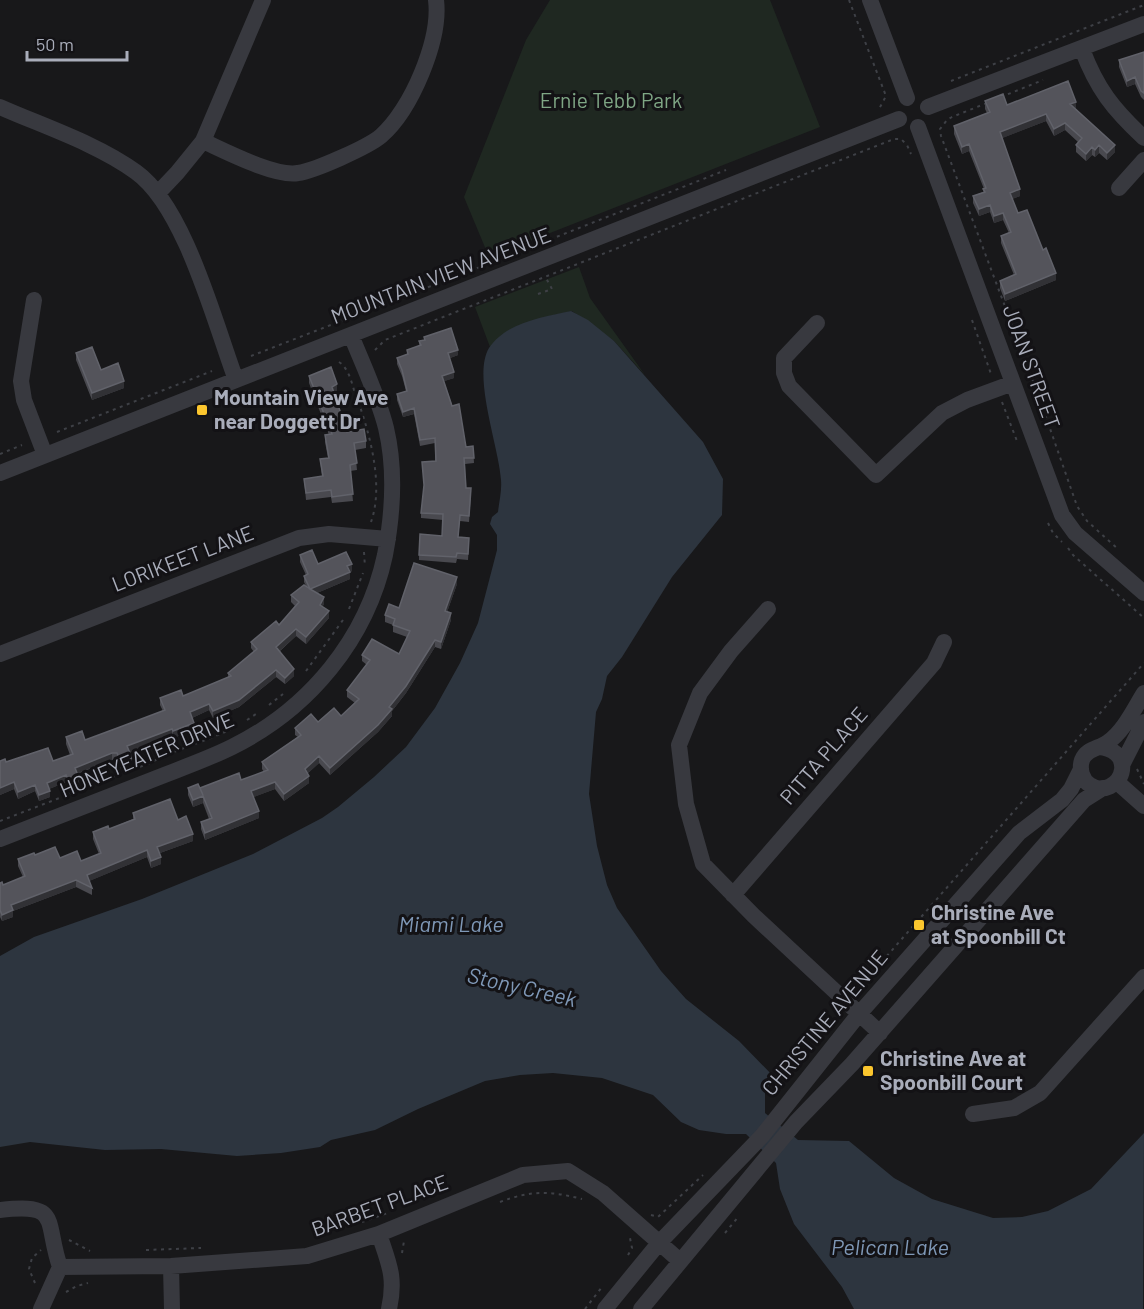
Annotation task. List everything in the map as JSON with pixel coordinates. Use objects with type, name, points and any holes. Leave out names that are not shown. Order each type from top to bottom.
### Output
[{"type":"street","points":[[158,193],[203,141],[263,0]]},
{"type":"street","points":[[203,141],[268,168],[297,173],[362,148],[380,137],[394,123],[410,97],[435,34],[438,12],[436,0]]},
{"type":"street","points":[[870,0],[907,98]]},
{"type":"street","points":[[928,107],[1144,24]]},
{"type":"street","points":[[1082,49],[1101,91],[1123,119],[1144,138]]},
{"type":"street","points":[[907,98],[921,99],[928,107],[926,121],[918,127],[905,126],[899,119],[897,110],[907,98]]},
{"type":"street","points":[[0,107],[105,153],[139,173],[158,193],[186,243],[236,380]]},
{"type":"street","name":"MOUNTAIN VIEW AVENUE","points":[[0,473],[351,334],[564,253],[899,119]]},
{"type":"street","name":"JOAN STREET","points":[[918,127],[1062,515],[1075,533],[1144,593]]},
{"type":"street","points":[[1119,188],[1144,160]]},
{"type":"street","points":[[34,300],[21,381],[24,400],[45,455]]},
{"type":"street","points":[[817,323],[784,358],[784,373],[789,386],[876,475],[942,413],[1012,382]]},
{"type":"street","name":"HONEYEATER DRIVE","points":[[0,839],[223,751],[277,720],[314,688],[340,657],[368,609],[375,591],[388,539],[392,501],[389,446],[381,413],[351,334]]},
{"type":"street","name":"LORIKEET LANE","points":[[0,654],[299,538],[329,534],[388,539]]},
{"type":"street","points":[[768,609],[731,651],[700,693],[679,745],[686,804],[703,864],[733,895],[880,1032]]},
{"type":"street","name":"PITTA PLACE","points":[[733,895],[934,663],[944,642]]},
{"type":"street","points":[[1144,693],[1122,727],[1109,742],[1086,754],[1082,760],[1081,769],[1083,777],[1089,784],[1110,785],[1144,806]]},
{"type":"street","points":[[1110,785],[1121,776],[1122,765],[1144,722]]},
{"type":"street","points":[[1099,747],[1115,752],[1122,765]]},
{"type":"street","name":"CHRISTINE AVENUE","points":[[605,1309],[659,1243],[738,1161],[859,1014],[1019,833],[1062,800],[1071,789],[1081,769]]},
{"type":"street","name":"CHRISTINE AVENUE","points":[[641,1309],[796,1122],[852,1064],[1083,800],[1110,785]]},
{"type":"street","points":[[973,1113],[1014,1108],[1040,1093],[1144,977]]},
{"type":"street","name":"BARBET PLACE","points":[[60,1267],[171,1266],[307,1256],[378,1234],[523,1175],[568,1171],[603,1193],[680,1261]]},
{"type":"street","points":[[0,1210],[32,1207],[41,1211],[48,1218],[52,1229],[52,1244],[60,1267],[44,1301]]},
{"type":"street","points":[[378,1234],[390,1268],[393,1289],[389,1309]]},
{"type":"street","points":[[171,1266],[172,1309]]},
{"type":"path","points":[[849,0],[886,96],[881,109],[874,111]]},
{"type":"path","points":[[950,81],[1144,5]]},
{"type":"path","points":[[1046,79],[946,120],[940,129],[941,136],[1047,419],[1077,506],[1088,521],[1121,552]]},
{"type":"path","name":"MOUNTAIN VIEW AVENUE","points":[[375,350],[385,340],[894,139],[901,139],[907,145],[914,162]]},
{"type":"path","name":"MOUNTAIN VIEW AVENUE","points":[[251,356],[726,170]]},
{"type":"path","points":[[538,294],[552,289],[546,278]]},
{"type":"path","points":[[970,314],[992,377]]},
{"type":"path","points":[[339,362],[347,371],[362,409],[370,440],[375,502],[370,525]]},
{"type":"path","points":[[57,432],[212,371]]},
{"type":"path","points":[[0,454],[22,445]]},
{"type":"path","points":[[302,676],[333,636],[348,612],[365,567],[364,550]]},
{"type":"path","points":[[854,993],[1144,663]]},
{"type":"path","name":"HONEYEATER DRIVE","points":[[242,724],[285,692]]},
{"type":"path","name":"HONEYEATER DRIVE","points":[[0,821],[232,729]]},
{"type":"path","points":[[649,1214],[658,1217],[709,1169]]},
{"type":"path","points":[[498,1203],[522,1194],[540,1192],[561,1194],[588,1202]]},
{"type":"path","points":[[362,1222],[395,1210]]},
{"type":"path","points":[[627,1257],[632,1248],[632,1241],[628,1233]]},
{"type":"path","points":[[402,1259],[402,1245],[409,1236]]},
{"type":"path","points":[[93,1252],[71,1240],[62,1240],[43,1248],[32,1258],[29,1269],[44,1301],[94,1281]]},
{"type":"path","points":[[146,1250],[206,1247]]},
{"type":"path","points":[[585,1309],[605,1284]]},
{"type":"green space","name":"Ernie Tebb Park","points":[[550,0],[770,0],[820,127],[489,257],[464,197],[526,40]]},
{"type":"green space","points":[[579,267],[590,298],[645,375],[614,341],[572,311],[528,323],[510,332],[490,347],[475,307]]},
{"type":"water","name":"Miami Lake","points":[[571,311],[588,320],[614,341],[703,442],[723,479],[722,515],[672,577],[622,657],[607,676],[602,699],[596,712],[589,794],[597,846],[607,885],[617,908],[661,971],[686,999],[739,1041],[776,1079],[765,1090],[765,1113],[798,1140],[849,1141],[894,1178],[932,1199],[993,1218],[1022,1217],[1048,1211],[1091,1189],[1144,1133],[1143,1309],[854,1309],[842,1287],[794,1224],[780,1189],[776,1163],[746,1134],[699,1130],[681,1122],[653,1095],[602,1078],[553,1073],[520,1075],[485,1081],[375,1130],[331,1140],[320,1147],[281,1153],[237,1156],[161,1149],[105,1150],[30,1142],[0,1147],[0,956],[34,937],[142,899],[253,854],[322,818],[374,777],[406,747],[435,708],[460,663],[478,623],[497,550],[497,535],[490,524],[492,517],[498,512],[501,480],[483,376],[489,348],[496,339],[515,326]]},
{"type":"building","points":[[1144,52],[1144,93],[1135,77],[1127,81],[1119,60]]},
{"type":"building","points":[[1068,81],[1076,102],[1070,104],[1115,145],[1107,153],[1099,145],[1095,150],[1092,147],[1086,154],[1076,145],[1082,138],[1065,123],[1054,129],[1046,114],[1000,132],[1020,189],[1010,193],[1018,213],[1027,210],[1043,250],[1046,248],[1056,273],[1005,294],[1000,281],[1016,274],[1001,236],[1011,232],[1003,213],[994,216],[990,205],[979,209],[973,196],[985,192],[983,189],[986,188],[969,144],[962,147],[954,126],[990,112],[985,101],[1003,94],[1007,105]]},
{"type":"building","points":[[451,328],[458,350],[448,353],[454,372],[442,376],[452,406],[459,404],[466,447],[473,446],[474,458],[464,458],[466,488],[471,488],[469,516],[460,515],[458,537],[469,538],[468,554],[457,553],[456,557],[419,555],[420,534],[442,536],[443,514],[421,513],[424,485],[422,462],[436,461],[435,438],[420,440],[414,408],[403,412],[397,394],[407,391],[397,358],[408,354],[407,350],[421,345],[419,341],[425,340],[424,337]]},
{"type":"building","points":[[92,347],[101,370],[118,363],[124,381],[92,393],[76,353]]},
{"type":"building","points":[[331,367],[337,384],[332,387],[347,432],[364,429],[366,441],[354,443],[357,463],[350,465],[353,494],[332,497],[331,490],[306,493],[304,479],[323,476],[320,459],[329,458],[325,435],[332,434],[309,376]]},
{"type":"building","points":[[312,550],[318,564],[346,552],[352,564],[347,566],[350,572],[310,589],[304,576],[308,574],[300,555]]},
{"type":"building","points":[[414,563],[457,577],[445,611],[451,613],[441,642],[435,640],[406,686],[389,707],[392,709],[378,725],[330,768],[319,756],[305,769],[309,776],[284,794],[275,782],[251,791],[259,811],[205,833],[201,822],[212,818],[203,796],[193,800],[188,788],[198,784],[203,795],[200,788],[239,773],[241,780],[268,770],[262,762],[301,735],[295,728],[311,714],[318,722],[334,708],[341,716],[359,699],[347,690],[370,660],[362,655],[372,639],[399,654],[410,631],[393,625],[395,619],[385,615],[389,604],[399,608]]},
{"type":"building","points":[[304,585],[324,597],[320,605],[329,611],[306,637],[296,629],[276,647],[294,669],[285,678],[276,670],[239,700],[213,711],[209,704],[190,712],[194,723],[127,746],[132,758],[121,763],[117,753],[112,753],[75,768],[79,778],[69,782],[66,775],[47,783],[50,791],[39,795],[35,785],[18,792],[14,782],[0,788],[0,761],[5,759],[6,762],[48,748],[53,761],[73,754],[66,737],[82,731],[85,740],[165,710],[160,698],[181,690],[183,696],[231,676],[228,673],[257,649],[251,642],[276,621],[279,625],[299,602],[291,595]]},
{"type":"building","points":[[170,799],[178,820],[186,816],[193,834],[157,847],[161,857],[151,861],[147,850],[87,875],[92,888],[76,880],[11,905],[13,910],[2,915],[0,883],[2,882],[3,885],[25,876],[18,859],[55,847],[60,858],[77,851],[81,861],[101,853],[93,832],[108,826],[109,829],[135,819],[133,813]]},
{"type":"place","name":"Mountain View Ave near Doggett Dr","points":[[202,410]]},
{"type":"place","name":"Christine Ave at Spoonbill Ct","points":[[919,925]]},
{"type":"place","name":"Christine Ave at Spoonbill Court","points":[[868,1071]]},
{"type":"water label","name":"Stony Creek","points":[[522,987]]},
{"type":"water label","name":"Pelican Lake","points":[[890,1247]]}]
